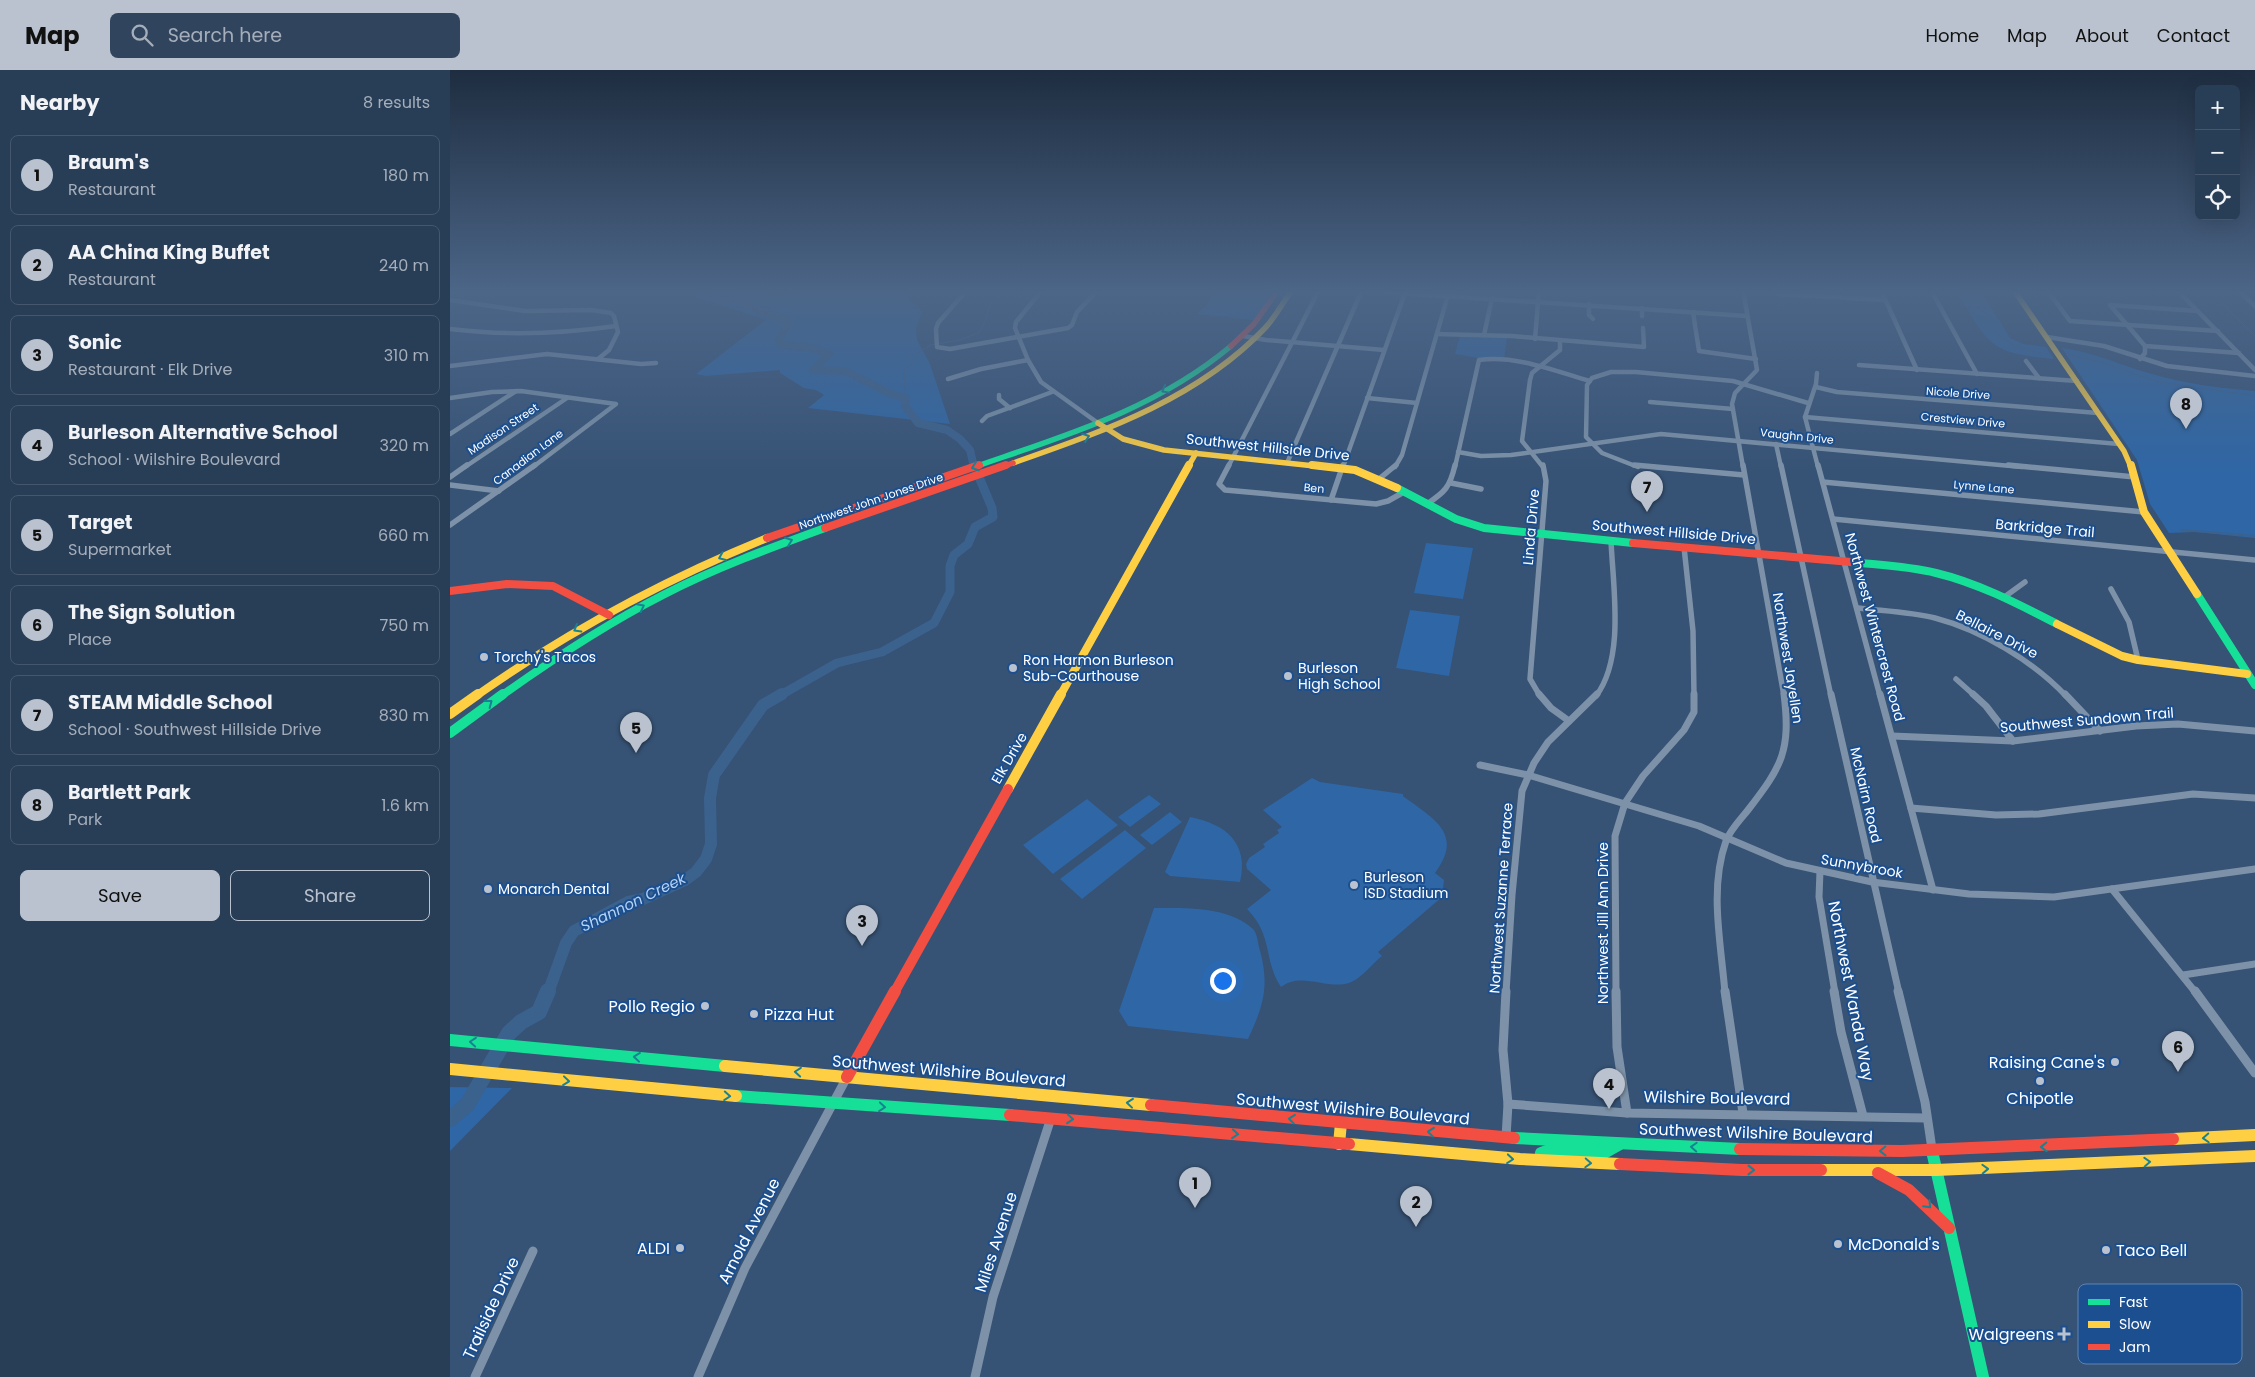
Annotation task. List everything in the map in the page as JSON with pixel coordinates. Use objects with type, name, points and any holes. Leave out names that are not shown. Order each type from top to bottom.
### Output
[{"type":"main road","name":"Northwest John Jones Drive","points":[[450,733],[541,666],[616,620],[724,567],[839,519],[950,476],[1098,423],[1149,399],[1194,373],[1224,351]]},
{"type":"main road","name":"Northwest John Jones Drive","points":[[450,714],[531,657],[605,613],[680,575],[727,554],[957,483],[1106,429],[1149,409],[1205,378],[1241,351]]},
{"type":"main road","points":[[2056,351],[2119,444],[2134,472],[2144,512],[2255,685]]},
{"type":"main road","name":"Southwest Hillside Drive","points":[[1098,423],[1123,439],[1144,446],[1355,470],[1379,479],[1456,519],[1506,532],[1758,553],[1928,571],[1965,582],[2003,598],[2122,656],[2138,660],[2248,674]]},
{"type":"main road","name":"Elk Drive","points":[[847,1077],[1196,453]]},
{"type":"main road","points":[[450,592],[484,586],[524,584],[561,588],[565,592],[583,599],[616,620]]},
{"type":"main road","name":"Southwest Wilshire Boulevard","points":[[450,1040],[1506,1138],[1816,1152],[1932,1151],[2255,1135]]},
{"type":"main road","points":[[450,1069],[687,1093],[1052,1118],[1540,1160],[1742,1170],[1936,1170],[2255,1156]]},
{"type":"main road","points":[[1339,1144],[1341,1123]]},
{"type":"main road","points":[[1540,1160],[1542,1153],[1549,1150],[1604,1153],[1621,1143]]},
{"type":"main road","points":[[1932,1151],[1983,1377]]},
{"type":"main road","points":[[1872,1170],[1893,1179],[1916,1193],[1949,1228]]},
{"type":"street","points":[[598,359],[608,351]]},
{"type":"street","points":[[1024,351],[1041,382],[1052,392],[1098,423]]},
{"type":"street","points":[[1233,457],[1288,351]]},
{"type":"street","points":[[1287,463],[1336,351]]},
{"type":"street","points":[[1331,500],[1384,351]]},
{"type":"street","points":[[1379,479],[1397,464],[1402,455],[1432,351]]},
{"type":"street","name":"Linda Drive","points":[[1559,351],[1538,367],[1530,380],[1522,441],[1543,466],[1546,481],[1530,678],[1537,694],[1546,705],[1569,721]]},
{"type":"street","points":[[1699,351],[1756,359],[1754,351]]},
{"type":"street","points":[[1908,351],[1917,370]]},
{"type":"street","points":[[1964,351],[1977,374]]},
{"type":"street","points":[[2118,351],[2140,359],[2185,369],[2255,376]]},
{"type":"street","points":[[2140,359],[2145,351]]},
{"type":"street","points":[[2212,351],[2239,353],[2255,370]]},
{"type":"street","points":[[450,366],[539,355],[641,364],[656,363]]},
{"type":"street","points":[[1427,504],[1442,494],[1450,482],[1478,361],[1481,359],[1517,362],[1590,381]]},
{"type":"street","name":"Northwest Jayellen","points":[[1743,1113],[1728,1014],[1717,886],[1719,864],[1727,838],[1769,783],[1782,759],[1786,745],[1784,697],[1732,398],[1734,393],[1755,375],[1757,370],[1756,359]]},
{"type":"street","points":[[948,379],[981,369],[1028,360]]},
{"type":"street","points":[[2026,361],[2039,378]]},
{"type":"street","points":[[1859,366],[2077,381]]},
{"type":"street","points":[[1744,474],[1638,466],[1609,457],[1586,437],[1587,385],[1598,376],[1622,371],[1716,379],[1744,384],[1769,393],[1808,402]]},
{"type":"street","name":"Northwest Wintercrest Road","points":[[1816,373],[1816,388],[1808,402],[1805,417],[1858,608],[1932,890]]},
{"type":"street","name":"Nicole Drive","points":[[1816,388],[1836,392],[2098,413]]},
{"type":"street","points":[[450,398],[492,392],[516,391],[567,398]]},
{"type":"street","points":[[450,434],[516,391]]},
{"type":"street","points":[[982,421],[987,416],[1052,392]]},
{"type":"street","points":[[999,395],[998,399],[1010,408]]},
{"type":"street","name":"Canadian Lane","points":[[450,526],[616,404],[567,398]]},
{"type":"street","name":"Madison Street","points":[[450,477],[567,398]]},
{"type":"street","points":[[1367,398],[1417,403]]},
{"type":"street","points":[[1650,402],[1733,409]]},
{"type":"street","name":"Crestview Drive","points":[[1805,417],[2119,444]]},
{"type":"street","name":"Vaughn Drive","points":[[1458,452],[1488,456],[1531,453],[1632,436],[1661,434],[2135,477]]},
{"type":"street","name":"McNairn Road","points":[[1776,444],[1872,882],[1920,1083],[1932,1151]]},
{"type":"street","name":"Ben","points":[[1233,457],[1219,484],[1225,490],[1382,503],[1404,492]]},
{"type":"street","points":[[1450,482],[1481,489]]},
{"type":"street","name":"Lynne Lane","points":[[1823,482],[2144,512]]},
{"type":"street","points":[[450,486],[499,491]]},
{"type":"street","name":"Barkridge Trail","points":[[1833,519],[2254,561]]},
{"type":"street","name":"Northwest Suzanne Terrace","points":[[1506,1138],[1508,1104],[1503,1050],[1511,904],[1522,791],[1528,775],[1548,742],[1589,704],[1600,690],[1610,665],[1615,642],[1611,541]]},
{"type":"street","name":"Northwest Jill Ann Drive","points":[[1628,1113],[1617,1047],[1615,836],[1625,804],[1644,776],[1684,730],[1694,712],[1695,656],[1684,547]]},
{"type":"street","points":[[2003,598],[2025,582]]},
{"type":"street","points":[[2111,589],[2129,622],[2138,660]]},
{"type":"street","name":"Bellaire Drive","points":[[1858,608],[1934,618],[1960,627],[2008,650],[2048,677],[2100,731]]},
{"type":"street","points":[[1956,679],[1986,706],[2014,741]]},
{"type":"street","name":"Southwest Sundown Trail","points":[[1892,736],[2014,741],[2136,726],[2178,724],[2255,731]]},
{"type":"street","name":"Sunnybrook","points":[[1480,765],[1528,775],[1699,826],[1786,863],[1872,882],[1932,890],[2012,897],[2054,897],[2255,869]]},
{"type":"street","points":[[1911,808],[1996,815],[2039,814],[2193,794],[2255,798]]},
{"type":"street","name":"Northwest Wanda Way","points":[[1820,871],[1818,897],[1841,1032],[1862,1116]]},
{"type":"street","points":[[2112,889],[2183,975],[2255,1073]]},
{"type":"street","points":[[2183,975],[2255,964]]},
{"type":"street","name":"Arnold Avenue","points":[[698,1377],[744,1268],[847,1077]]},
{"type":"street","name":"Wilshire Boulevard","points":[[1508,1104],[1628,1113],[1743,1113],[1926,1118]]},
{"type":"street","name":"Miles Avenue","points":[[975,1377],[993,1297],[1052,1118]]},
{"type":"street","name":"Trailside Drive","points":[[475,1377],[533,1251]]},
{"type":"shaded area","points":[[726,351],[923,351],[930,364],[950,424],[808,408],[824,395],[816,390],[804,388],[780,373],[780,370],[706,376],[696,374]]},
{"type":"shaded area","points":[[1456,351],[1505,351],[1504,359],[1478,358],[1455,354]]},
{"type":"shaded area","points":[[2008,351],[2049,351],[2054,359],[2032,357]]},
{"type":"shaded area","points":[[2064,351],[2086,353],[2140,371],[2178,380],[2216,387],[2255,391],[2255,538],[2196,532],[2169,533],[2150,504],[2137,460]]},
{"type":"shaded area","points":[[1426,543],[1473,548],[1463,599],[1414,593]]},
{"type":"shaded area","points":[[1410,610],[1460,616],[1449,676],[1396,668]]},
{"type":"shaded area","name":"Burleson ISD Stadium","points":[[1312,778],[1320,782],[1403,794],[1403,796],[1434,819],[1446,837],[1447,847],[1435,873],[1444,880],[1442,897],[1378,952],[1382,956],[1353,981],[1341,985],[1297,981],[1281,987],[1275,977],[1261,929],[1247,909],[1271,890],[1247,869],[1246,864],[1249,858],[1265,847],[1263,844],[1279,833],[1277,830],[1282,827],[1263,810]]},
{"type":"shaded area","points":[[1149,795],[1161,804],[1130,827],[1118,817]]},
{"type":"shaded area","points":[[1087,799],[1118,825],[1053,874],[1023,845]]},
{"type":"shaded area","points":[[1170,812],[1182,822],[1152,845],[1140,835]]},
{"type":"shaded area","points":[[1190,817],[1203,820],[1224,830],[1232,838],[1238,846],[1241,856],[1240,882],[1170,876],[1165,872]]},
{"type":"shaded area","points":[[1125,830],[1146,848],[1082,899],[1060,879]]},
{"type":"shaded area","points":[[1154,908],[1219,912],[1243,921],[1253,929],[1262,960],[1265,984],[1258,1016],[1248,1039],[1128,1026],[1119,1011]]},
{"type":"shaded area","points":[[450,1087],[512,1088],[450,1151]]},
{"type":"waterway","name":"Shannon Creek","points":[[820,351],[829,354],[813,370],[845,371],[889,393],[904,398],[906,401],[905,406],[918,423],[947,430],[960,439],[970,450],[974,467]]},
{"type":"waterway","points":[[905,400],[910,396],[905,393],[904,370],[911,365],[913,360],[910,357],[921,351]]},
{"type":"waterway","points":[[2033,351],[2050,354]]},
{"type":"waterway","points":[[2067,355],[2097,361],[2158,382],[2255,396]]},
{"type":"waterway","name":"Shannon Creek","points":[[779,696],[837,663],[882,652],[934,623],[950,592],[950,566],[954,555],[968,544],[975,527],[993,517],[992,508],[974,465]]},
{"type":"waterway","points":[[2181,530],[2255,536]]},
{"type":"waterway","name":"Shannon Creek","points":[[548,993],[566,943],[574,931],[628,902],[643,899],[685,880],[696,872],[706,859],[711,844],[710,798],[714,775],[763,705],[782,694]]},
{"type":"waterway","name":"Shannon Creek","points":[[450,1119],[467,1105],[509,1033],[521,1022],[539,1012],[548,991]]},
{"type":"traffic: fast","points":[[980,465],[1078,431],[1145,403],[1177,386],[1225,351]]},
{"type":"traffic: fast","points":[[1397,488],[1456,519],[1484,528],[1633,543]]},
{"type":"traffic: fast","points":[[450,733],[501,695],[635,610],[683,585],[763,551],[825,528]]},
{"type":"traffic: fast","points":[[1851,562],[1911,568],[1947,576],[2003,597],[2057,624]]},
{"type":"traffic: fast","points":[[2197,594],[2255,685]]},
{"type":"traffic: fast","points":[[450,1040],[725,1066]]},
{"type":"traffic: fast","points":[[736,1096],[1010,1115]]},
{"type":"traffic: fast","points":[[1514,1138],[1740,1149]]},
{"type":"traffic: fast","points":[[1540,1160],[1541,1153],[1549,1150],[1604,1153],[1620,1144]]},
{"type":"traffic: fast","points":[[1932,1151],[1983,1377]]},
{"type":"traffic: slow","points":[[1013,463],[1081,439],[1149,410],[1212,374],[1241,351]]},
{"type":"traffic: slow","points":[[2056,351],[2124,451],[2134,472],[2144,512],[2197,594]]},
{"type":"traffic: slow","points":[[1098,423],[1123,439],[1164,450],[1355,470],[1397,488]]},
{"type":"traffic: slow","points":[[1008,789],[1196,453]]},
{"type":"traffic: slow","points":[[450,714],[525,663],[603,616],[683,574],[767,538]]},
{"type":"traffic: slow","points":[[2057,624],[2122,656],[2138,660],[2247,674]]},
{"type":"traffic: slow","points":[[725,1066],[1151,1105]]},
{"type":"traffic: slow","points":[[450,1069],[736,1096]]},
{"type":"traffic: slow","points":[[1339,1144],[1341,1123]]},
{"type":"traffic: slow","points":[[2173,1139],[2255,1135]]},
{"type":"traffic: slow","points":[[1349,1144],[1520,1159],[1620,1164]]},
{"type":"traffic: slow","points":[[1821,1170],[1936,1170],[2255,1156]]},
{"type":"traffic: jam","points":[[825,528],[1013,463]]},
{"type":"traffic: jam","points":[[767,538],[980,465]]},
{"type":"traffic: jam","points":[[1633,543],[1851,562]]},
{"type":"traffic: jam","points":[[450,591],[507,584],[553,586],[609,615]]},
{"type":"traffic: jam","points":[[847,1077],[1008,789]]},
{"type":"traffic: jam","points":[[1151,1105],[1514,1138]]},
{"type":"traffic: jam","points":[[1010,1115],[1349,1144]]},
{"type":"traffic: jam","points":[[1740,1149],[1902,1151],[2173,1139]]},
{"type":"traffic: jam","points":[[1620,1164],[1742,1170],[1821,1170]]},
{"type":"traffic: jam","points":[[1878,1173],[1909,1190],[1949,1228]]},
{"type":"place","name":"Bartlett Park","points":[[2186,429]]},
{"type":"place","name":"STEAM Middle School","points":[[1647,512]]},
{"type":"place","name":"Torchy's Tacos","points":[[484,657]]},
{"type":"place","name":"Ron Harmon Burleson Sub-Courthouse","points":[[1013,668]]},
{"type":"place","name":"Burleson High School","points":[[1288,676]]},
{"type":"place","name":"Target","points":[[636,753]]},
{"type":"place","name":"Burleson ISD Stadium","points":[[1354,885]]},
{"type":"place","name":"Monarch Dental","points":[[488,889]]},
{"type":"place","name":"Sonic","points":[[862,946]]},
{"type":"place","name":"Pollo Regio","points":[[705,1006]]},
{"type":"place","name":"Pizza Hut","points":[[754,1014]]},
{"type":"place","name":"Raising Cane's","points":[[2115,1062]]},
{"type":"place","name":"The Sign Solution","points":[[2178,1072]]},
{"type":"place","name":"Chipotle","points":[[2040,1081]]},
{"type":"place","name":"Burleson Alternative School","points":[[1609,1109]]},
{"type":"place","name":"Braum's","points":[[1195,1208]]},
{"type":"place","name":"AA China King Buffet","points":[[1416,1227]]},
{"type":"place","name":"McDonald's","points":[[1838,1244]]},
{"type":"place","name":"ALDI","points":[[680,1248]]},
{"type":"place","name":"Taco Bell","points":[[2106,1250]]},
{"type":"place","name":"Walgreens","points":[[2064,1334]]}]
